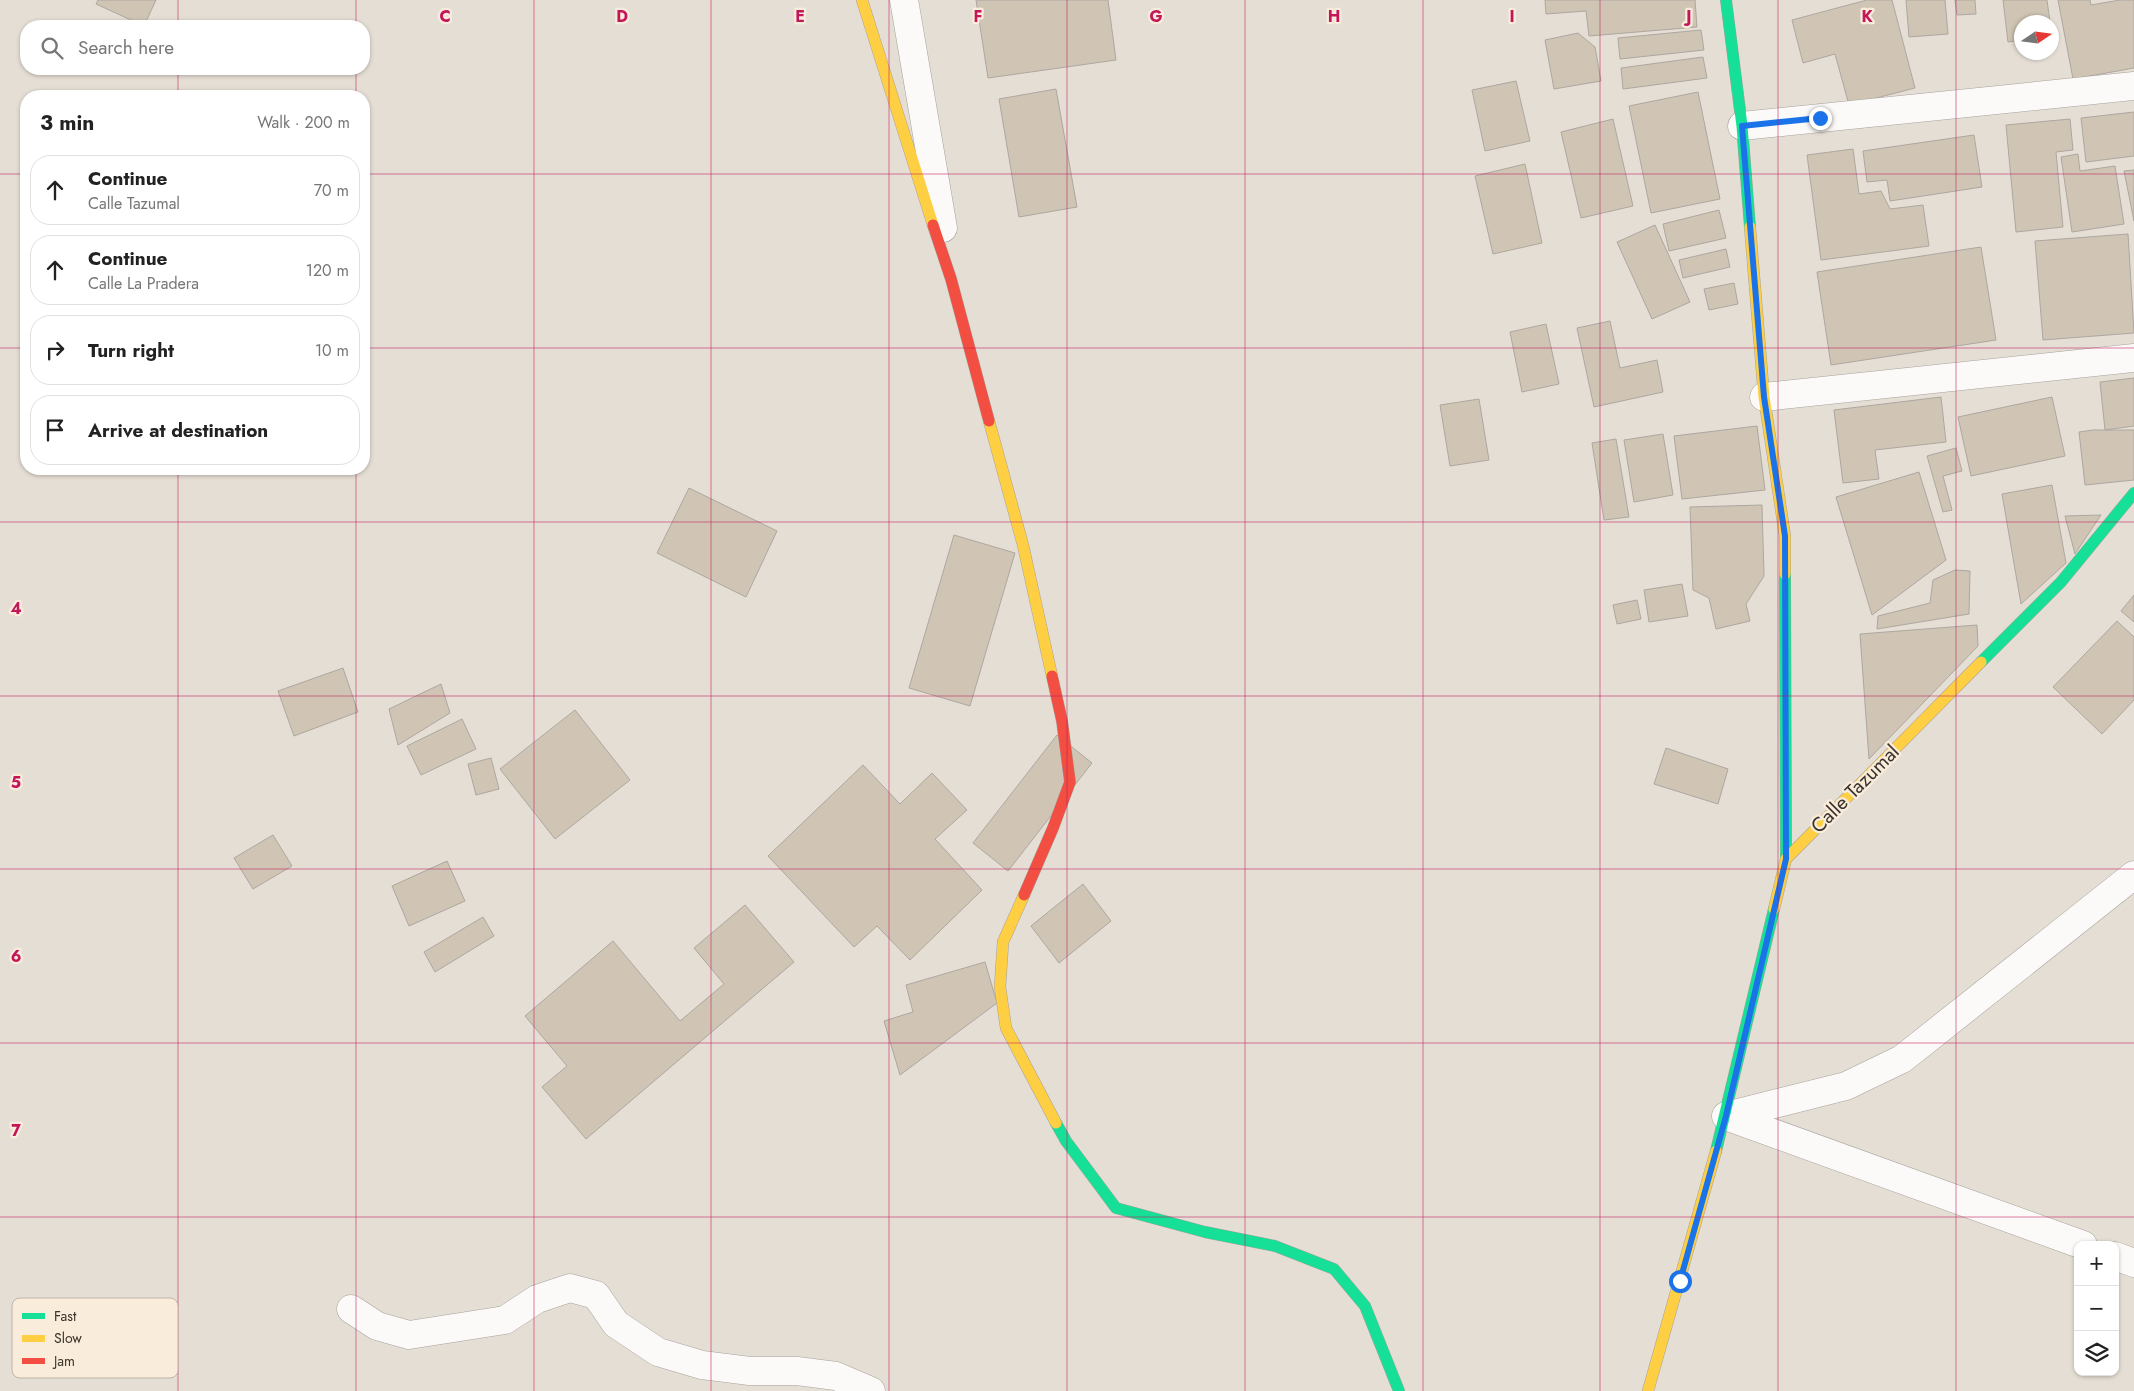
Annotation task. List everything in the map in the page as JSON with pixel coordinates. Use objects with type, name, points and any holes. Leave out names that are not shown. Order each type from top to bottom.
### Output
[{"type":"street","points":[[862,0],[906,143],[951,279],[1023,545],[1062,721],[1070,782],[1053,828],[1003,942],[1000,987],[1006,1028],[1066,1142],[1116,1208],[1205,1232],[1275,1246],[1334,1269],[1365,1306],[1399,1391]]},
{"type":"street","points":[[904,0],[951,279]]},
{"type":"street","points":[[1648,1391],[1726,1116],[1786,859],[1785,536],[1764,397],[1742,126],[1726,0]]},
{"type":"street","points":[[1742,126],[2134,86]]},
{"type":"street","points":[[1764,397],[2134,358]]},
{"type":"street","name":"Calle Tazumal","points":[[1786,859],[2061,582],[2134,493]]},
{"type":"street","points":[[1726,1116],[1846,1086],[1902,1059],[2134,875]]},
{"type":"street","points":[[1726,1116],[2074,1241]]},
{"type":"street","points":[[2119,1257],[2134,1263]]},
{"type":"street","points":[[351,1309],[377,1326],[410,1335],[505,1320],[537,1299],[570,1288],[596,1295],[616,1324],[658,1352],[702,1365],[750,1371],[798,1371],[836,1376],[871,1391]]},
{"type":"building","points":[[98,0],[156,0],[147,20],[131,20],[96,4]]},
{"type":"building","points":[[976,0],[1108,0],[1116,60],[988,78]]},
{"type":"building","points":[[1545,0],[1695,0],[1697,27],[1589,36],[1586,11],[1546,14]]},
{"type":"building","points":[[1867,0],[1892,0],[1915,88],[1849,105],[1835,54],[1803,63],[1792,20]]},
{"type":"building","points":[[1906,0],[1945,0],[1948,34],[1909,37]]},
{"type":"building","points":[[1955,0],[1975,0],[1976,14],[1957,15]]},
{"type":"building","points":[[2003,0],[2047,0],[2049,15],[2014,15],[2014,41],[2008,42]]},
{"type":"building","points":[[2058,0],[2090,0],[2091,5],[2120,0],[2134,0],[2134,68],[2073,79]]},
{"type":"building","points":[[1701,30],[1704,50],[1620,59],[1618,38]]},
{"type":"building","points":[[1578,33],[1595,47],[1601,81],[1554,89],[1545,40]]},
{"type":"building","points":[[1703,57],[1707,78],[1623,89],[1621,68]]},
{"type":"building","points":[[1516,81],[1530,141],[1485,151],[1472,90]]},
{"type":"building","points":[[1056,89],[1077,207],[1019,217],[999,99]]},
{"type":"building","points":[[1698,92],[1720,199],[1651,213],[1629,106]]},
{"type":"building","points":[[2134,112],[2134,156],[2086,162],[2081,118]]},
{"type":"building","points":[[1613,119],[1633,206],[1581,218],[1561,132]]},
{"type":"building","points":[[2070,119],[2073,150],[2056,152],[2063,227],[2016,232],[2006,125]]},
{"type":"building","points":[[1974,135],[1982,187],[1890,201],[1887,180],[1867,182],[1863,151]]},
{"type":"building","points":[[1853,149],[1859,194],[1881,191],[1890,209],[1923,205],[1929,246],[1821,260],[1807,155]]},
{"type":"building","points":[[2078,154],[2080,171],[2115,166],[2124,224],[2072,232],[2061,157]]},
{"type":"building","points":[[1525,164],[1542,243],[1493,254],[1475,176]]},
{"type":"building","points":[[2134,170],[2134,221],[2124,171]]},
{"type":"building","points":[[1719,210],[1726,238],[1669,251],[1663,224]]},
{"type":"building","points":[[1655,225],[1690,302],[1652,319],[1617,242]]},
{"type":"building","points":[[2128,234],[2134,333],[2043,340],[2035,241]]},
{"type":"building","points":[[1981,247],[1996,340],[1831,365],[1817,272]]},
{"type":"building","points":[[1726,249],[1730,267],[1683,278],[1679,260]]},
{"type":"building","points":[[1734,283],[1738,304],[1709,310],[1704,289]]},
{"type":"building","points":[[1610,321],[1620,368],[1657,360],[1663,392],[1594,407],[1577,328]]},
{"type":"building","points":[[1546,324],[1559,384],[1522,392],[1510,332]]},
{"type":"building","points":[[2134,378],[2134,426],[2105,430],[2100,382]]},
{"type":"building","points":[[1941,397],[1946,442],[1875,450],[1879,479],[1843,483],[1834,410]]},
{"type":"building","points":[[2052,397],[2065,456],[1971,476],[1958,417]]},
{"type":"building","points":[[1479,399],[1489,460],[1450,466],[1440,405]]},
{"type":"building","points":[[1757,426],[1765,490],[1682,499],[1674,436]]},
{"type":"building","points":[[2134,430],[2134,480],[2085,485],[2079,432]]},
{"type":"building","points":[[1663,434],[1673,495],[1634,502],[1624,440]]},
{"type":"building","points":[[1616,439],[1629,517],[1604,520],[1592,443]]},
{"type":"building","points":[[1956,448],[1962,471],[1943,476],[1952,510],[1943,512],[1927,456]]},
{"type":"building","points":[[1919,472],[1946,560],[1872,615],[1836,497]]},
{"type":"building","points":[[2052,485],[2066,563],[2021,604],[2002,494]]},
{"type":"building","points":[[689,488],[777,531],[746,597],[657,553]]},
{"type":"building","points":[[1762,505],[1764,576],[1746,604],[1750,621],[1716,629],[1709,598],[1693,590],[1690,507]]},
{"type":"building","points":[[2101,515],[2075,554],[2065,516]]},
{"type":"building","points":[[954,535],[1015,553],[970,706],[909,688]]},
{"type":"building","points":[[1955,570],[1970,571],[1969,614],[1877,629],[1878,616],[1930,603],[1933,580]]},
{"type":"building","points":[[1682,584],[1688,616],[1649,622],[1644,590]]},
{"type":"building","points":[[2134,595],[2134,622],[2121,611]]},
{"type":"building","points":[[1637,600],[1641,619],[1617,624],[1613,605]]},
{"type":"building","points":[[2117,621],[2134,637],[2134,700],[2102,734],[2053,687]]},
{"type":"building","points":[[1977,625],[1978,646],[1869,759],[1860,634]]},
{"type":"building","points":[[343,668],[358,712],[294,736],[278,691]]},
{"type":"building","points":[[441,684],[450,713],[398,745],[389,709]]},
{"type":"building","points":[[575,710],[630,780],[555,839],[500,769]]},
{"type":"building","points":[[462,719],[476,749],[421,775],[407,746]]},
{"type":"building","points":[[1057,735],[1092,763],[1008,871],[973,843]]},
{"type":"building","points":[[1666,748],[1728,769],[1718,804],[1654,784]]},
{"type":"building","points":[[491,758],[499,789],[476,795],[468,764]]},
{"type":"building","points":[[863,765],[900,804],[932,773],[967,810],[935,839],[982,890],[910,960],[877,926],[854,947],[768,856]]},
{"type":"building","points":[[273,835],[292,866],[253,889],[234,858]]},
{"type":"building","points":[[447,861],[465,901],[409,926],[392,886]]},
{"type":"building","points":[[1083,884],[1111,921],[1059,963],[1031,926]]},
{"type":"building","points":[[745,905],[794,962],[586,1139],[542,1087],[567,1066],[525,1016],[613,941],[680,1021],[724,984],[694,948]]},
{"type":"building","points":[[483,917],[494,936],[435,972],[424,952]]},
{"type":"building","points":[[985,962],[997,1003],[900,1075],[884,1021],[913,1012],[906,985]]},
{"type":"traffic: fast","points":[[1726,0],[1742,126],[1750,227]]},
{"type":"traffic: fast","points":[[1981,662],[2061,582],[2134,493]]},
{"type":"traffic: fast","points":[[1785,574],[1786,859]]},
{"type":"traffic: fast","points":[[1716,1151],[1774,909]]},
{"type":"traffic: fast","points":[[1056,1123],[1066,1141],[1116,1208],[1205,1232],[1275,1246],[1334,1269],[1365,1306],[1399,1391]]},
{"type":"traffic: slow","points":[[862,0],[933,225]]},
{"type":"traffic: slow","points":[[1750,227],[1764,397],[1785,536],[1785,574]]},
{"type":"traffic: slow","points":[[989,421],[1023,545],[1052,676]]},
{"type":"traffic: slow","points":[[1774,909],[1786,859],[1981,662]]},
{"type":"traffic: slow","points":[[1024,895],[1003,942],[1000,987],[1006,1028],[1056,1123]]},
{"type":"traffic: slow","points":[[1648,1391],[1716,1151]]},
{"type":"traffic: jam","points":[[933,225],[951,279],[989,421]]},
{"type":"traffic: jam","points":[[1024,895],[1053,828],[1070,782],[1062,721],[1052,676]]},
{"type":"route","points":[[1680,1281],[1726,1116],[1786,859],[1785,536],[1764,397],[1742,126],[1820,118]]}]
